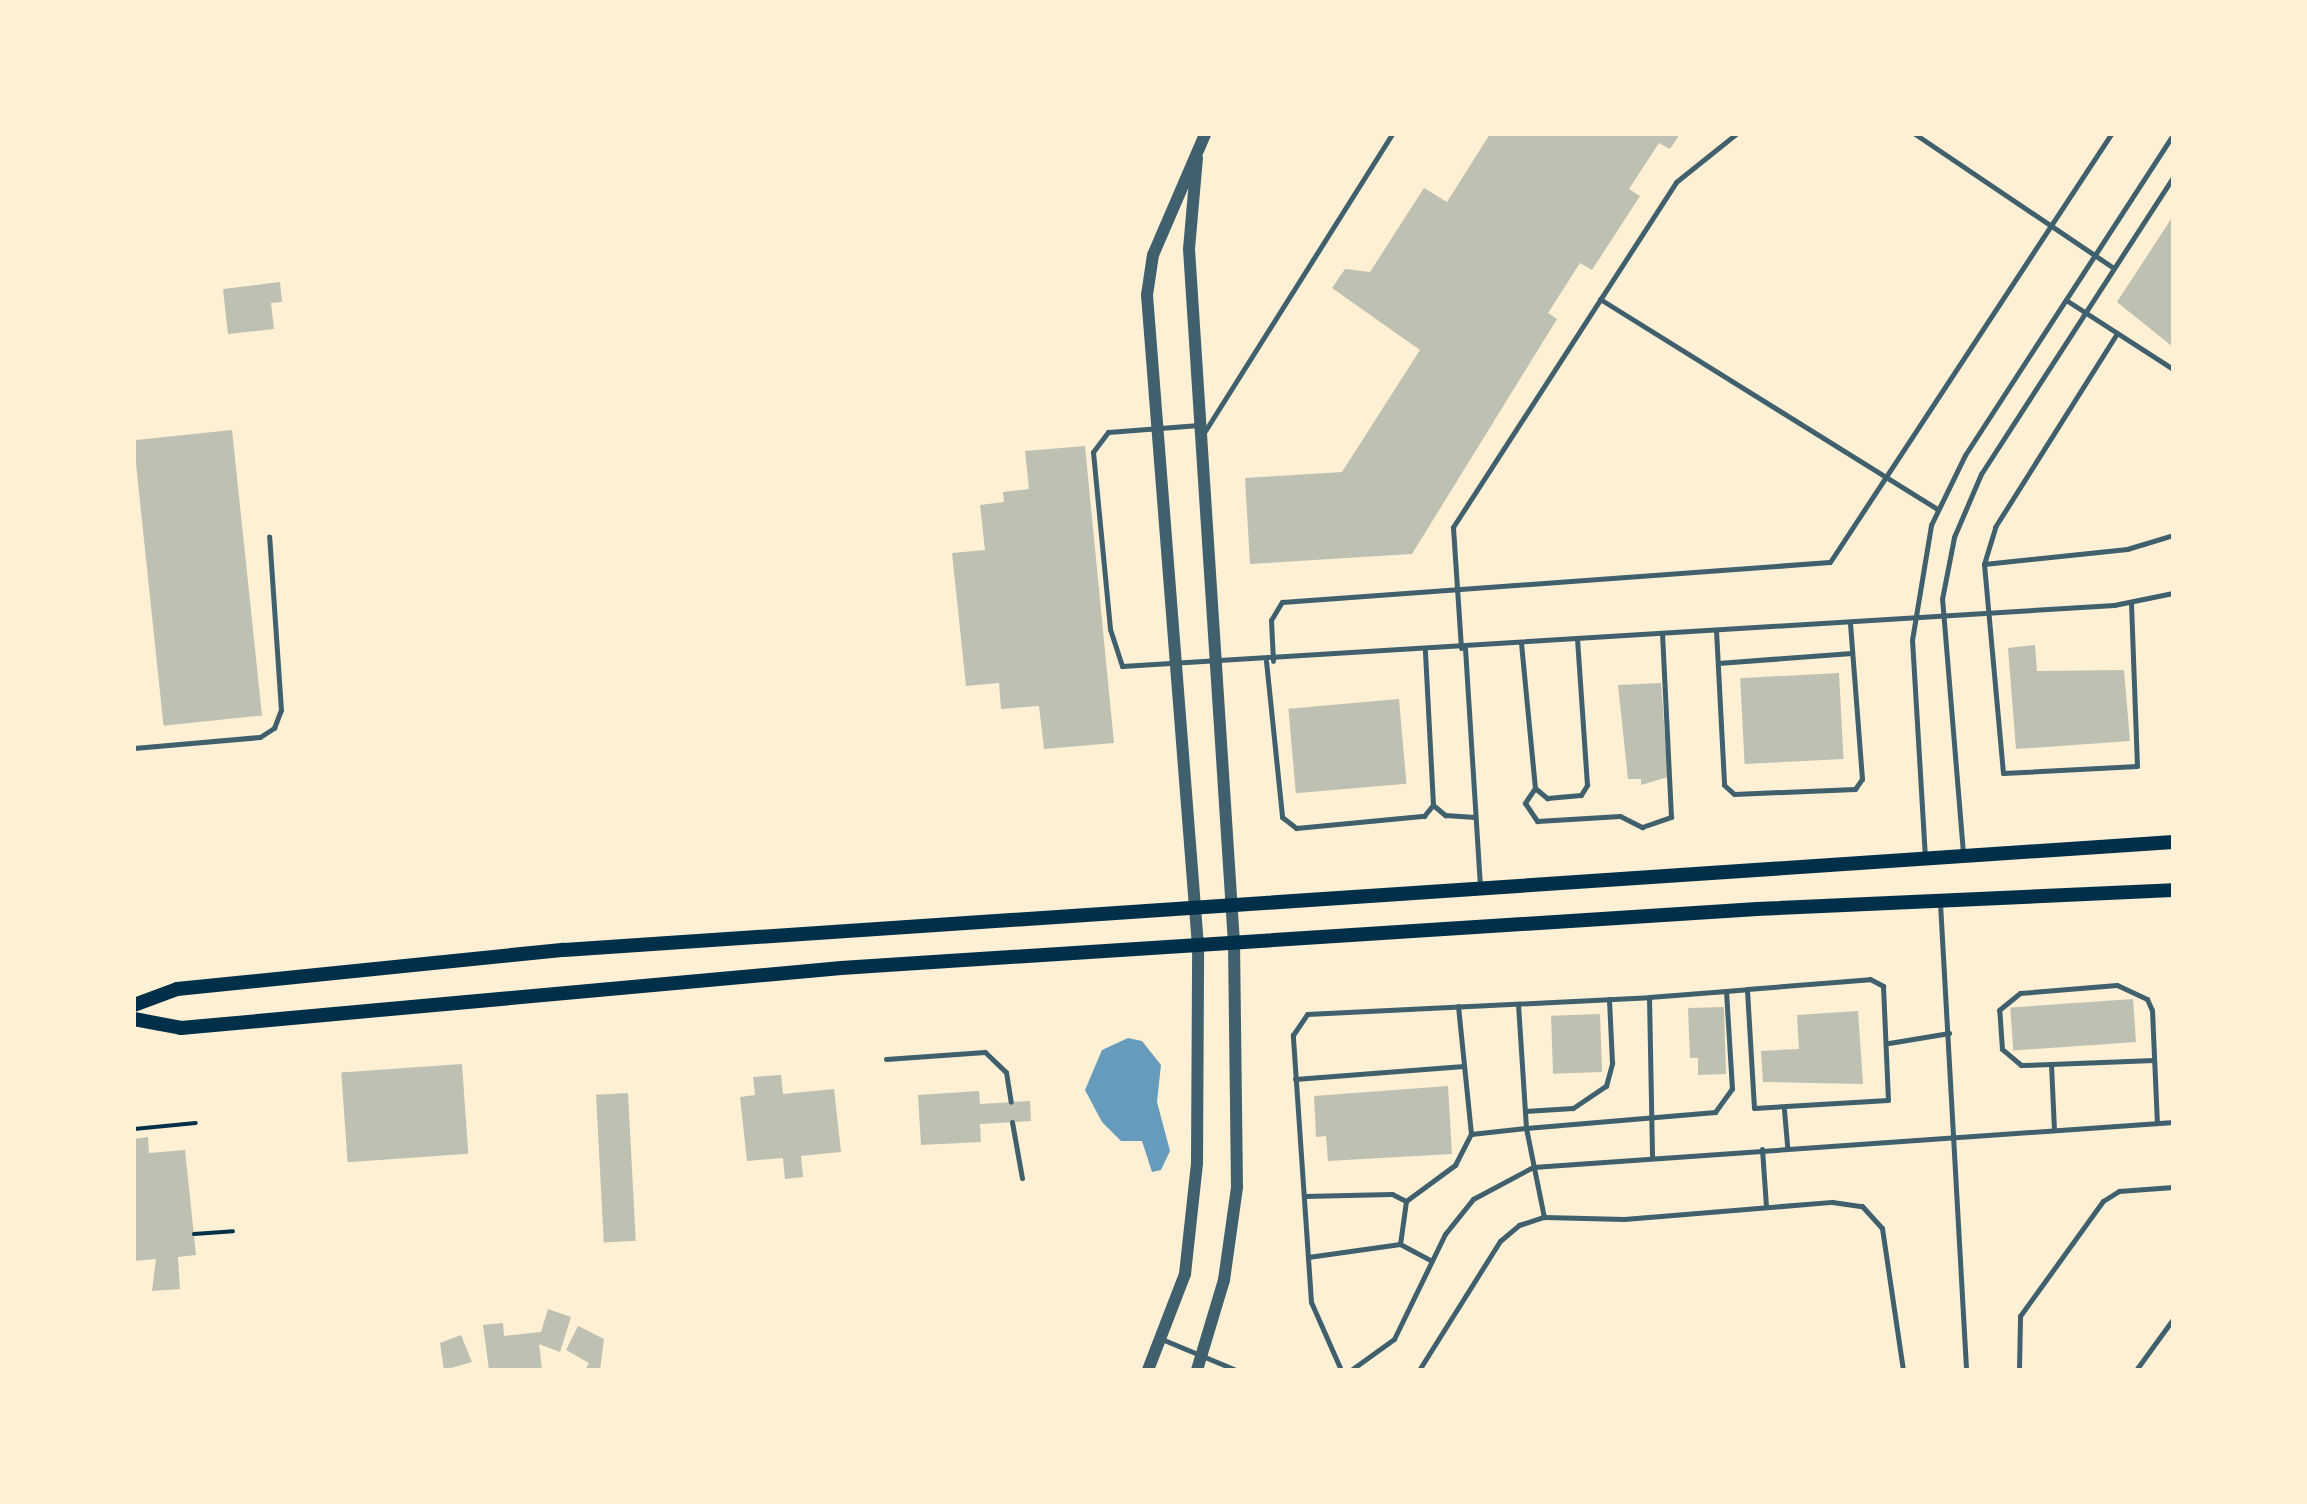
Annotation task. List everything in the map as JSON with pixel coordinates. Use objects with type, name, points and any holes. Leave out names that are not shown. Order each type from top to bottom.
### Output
[{"type":"main road","points":[[134,1005],[177,989],[564,950],[2173,842]]},
{"type":"main road","points":[[134,1019],[181,1028],[841,968],[1940,898],[2173,890]]},
{"type":"street","points":[[1148,1370],[1164,1340],[1185,1274],[1197,1163],[1198,907],[1155,427],[1147,295],[1153,255],[1205,134]]},
{"type":"street","points":[[1197,1370],[1224,1280],[1237,1187],[1234,943],[1189,249],[1198,147]]},
{"type":"lane","points":[[1200,439],[1392,134]]},
{"type":"lane","points":[[1480,888],[1463,648],[1455,592],[1453,527],[1676,182],[1736,134]]},
{"type":"lane","points":[[1915,134],[2114,268]]},
{"type":"lane","points":[[1273,661],[1271,620],[1282,602],[1455,592],[1830,562],[2111,134]]},
{"type":"lane","points":[[1925,858],[1916,617],[1937,509],[2066,300],[2173,135]]},
{"type":"lane","points":[[1963,854],[1943,615],[1944,575],[1967,501],[2173,177]]},
{"type":"lane","points":[[1600,299],[1937,509]]},
{"type":"lane","points":[[2066,300],[2173,369]]},
{"type":"lane","points":[[2117,333],[1995,527],[1984,564],[1999,766],[2011,776],[2137,766],[2131,603]]},
{"type":"lane","points":[[1199,425],[1108,432],[1093,452],[1115,660],[1175,665],[1273,661],[2131,603],[2173,593]]},
{"type":"lane","points":[[1984,564],[2127,549],[2173,535]]},
{"type":"lane","points":[[134,748],[260,737],[274,728],[281,710],[269,536]]},
{"type":"lane","points":[[1716,630],[1724,785],[1734,794],[1855,789],[1862,779],[1850,622]]},
{"type":"lane","points":[[1521,643],[1535,788],[1525,803],[1537,821],[1620,816],[1642,827],[1671,817],[1662,634]]},
{"type":"lane","points":[[1535,788],[1547,798],[1581,795],[1587,785],[1577,640]]},
{"type":"lane","points":[[1266,661],[1282,817],[1296,828],[1424,816],[1433,805],[1425,651]]},
{"type":"lane","points":[[1718,663],[1852,653]]},
{"type":"lane","points":[[1433,805],[1445,815],[1475,817]]},
{"type":"lane","points":[[1940,898],[1957,1136],[1966,1370]]},
{"type":"lane","points":[[1341,1370],[1311,1302],[1293,1035],[1307,1014],[1649,997],[1857,980],[1883,986],[1893,1093],[1879,1104],[1784,1110],[1754,1108],[1747,989]]},
{"type":"lane","points":[[2154,1060],[2021,1065],[2002,1049],[1997,1025],[2007,997],[2134,989],[2152,1010],[2157,1123]]},
{"type":"lane","points":[[1471,1134],[1651,1118],[1727,1105],[1726,991]]},
{"type":"lane","points":[[1649,997],[1652,1157]]},
{"type":"lane","points":[[1525,1111],[1573,1108],[1606,1086],[1612,1063],[1609,999]]},
{"type":"lane","points":[[1518,1004],[1526,1128],[1544,1217]]},
{"type":"lane","points":[[1400,1244],[1406,1201],[1455,1165],[1471,1134],[1458,1006]]},
{"type":"lane","points":[[1889,1043],[1949,1033]]},
{"type":"lane","points":[[886,1059],[985,1052],[1006,1072],[1011,1102]]},
{"type":"lane","points":[[2051,1064],[2054,1129]]},
{"type":"lane","points":[[1295,1079],[1464,1066]]},
{"type":"lane","points":[[1784,1110],[1787,1147]]},
{"type":"lane","points":[[1012,1122],[1022,1178]]},
{"type":"lane","points":[[1351,1370],[1394,1339],[1432,1261],[1473,1199],[1533,1167],[2173,1122]]},
{"type":"lane","points":[[1762,1149],[1766,1206]]},
{"type":"lane","points":[[2019,1370],[2020,1316],[2103,1201],[2119,1191],[2173,1187]]},
{"type":"lane","points":[[1304,1196],[1392,1194],[1406,1201]]},
{"type":"lane","points":[[1419,1370],[1500,1241],[1544,1217],[1624,1219],[1766,1206],[1862,1206],[1882,1228],[1903,1370]]},
{"type":"lane","points":[[1308,1257],[1400,1244],[1432,1261]]},
{"type":"lane","points":[[2136,1370],[2173,1319]]},
{"type":"lane","points":[[1164,1340],[1236,1370]]},
{"type":"path","points":[[134,1129],[196,1123]]},
{"type":"path","points":[[194,1234],[233,1231]]},
{"type":"water","points":[[1128,1038],[1142,1041],[1161,1065],[1157,1102],[1170,1151],[1161,1170],[1152,1172],[1142,1141],[1121,1141],[1102,1122],[1085,1090],[1102,1050]]},
{"type":"building","points":[[1490,134],[1680,134],[1670,149],[1659,143],[1629,189],[1640,196],[1592,270],[1580,263],[1548,313],[1557,319],[1412,554],[1250,564],[1245,478],[1342,472],[1420,350],[1332,288],[1345,269],[1370,272],[1424,188],[1447,202]]},
{"type":"building","points":[[2173,216],[2173,347],[2117,302]]},
{"type":"building","points":[[280,282],[282,302],[271,303],[274,329],[228,334],[223,289]]},
{"type":"building","points":[[232,430],[262,715],[164,726],[134,440]]},
{"type":"building","points":[[1085,446],[1114,743],[1044,749],[1039,706],[1001,709],[999,683],[966,686],[952,553],[985,550],[980,505],[1004,502],[1003,492],[1029,489],[1025,451]]},
{"type":"building","points":[[2035,645],[2037,671],[2124,670],[2130,741],[2016,749],[2008,648]]},
{"type":"building","points":[[1839,673],[1844,759],[1745,764],[1740,678]]},
{"type":"building","points":[[1661,683],[1668,777],[1641,785],[1641,779],[1628,779],[1618,685]]},
{"type":"building","points":[[1399,699],[1406,784],[1296,793],[1288,709]]},
{"type":"building","points":[[2133,999],[2136,1042],[2013,1050],[2010,1008]]},
{"type":"building","points":[[1724,1007],[1726,1074],[1698,1075],[1698,1058],[1690,1058],[1688,1008]]},
{"type":"building","points":[[1858,1011],[1863,1084],[1763,1082],[1761,1051],[1799,1049],[1797,1015]]},
{"type":"building","points":[[1600,1014],[1602,1072],[1553,1074],[1551,1016]]},
{"type":"building","points":[[462,1064],[468,1154],[348,1162],[341,1072]]},
{"type":"building","points":[[781,1075],[783,1094],[834,1089],[841,1152],[801,1156],[803,1177],[785,1179],[783,1158],[747,1161],[740,1097],[755,1095],[753,1077]]},
{"type":"building","points":[[1448,1086],[1452,1154],[1328,1161],[1326,1136],[1316,1137],[1314,1096]]},
{"type":"building","points":[[979,1091],[980,1104],[1030,1101],[1031,1121],[980,1124],[981,1142],[921,1145],[918,1095]]},
{"type":"building","points":[[628,1093],[636,1241],[604,1242],[596,1095]]},
{"type":"building","points":[[148,1137],[149,1153],[185,1150],[196,1255],[178,1257],[180,1289],[152,1291],[156,1259],[134,1261],[134,1139]]},
{"type":"building","points":[[548,1309],[571,1317],[560,1352],[539,1344],[542,1370],[489,1370],[483,1325],[503,1323],[504,1336],[541,1332]]},
{"type":"building","points":[[578,1326],[604,1339],[600,1370],[585,1370],[589,1363],[566,1350]]},
{"type":"building","points":[[461,1335],[472,1362],[444,1370],[440,1343]]}]
